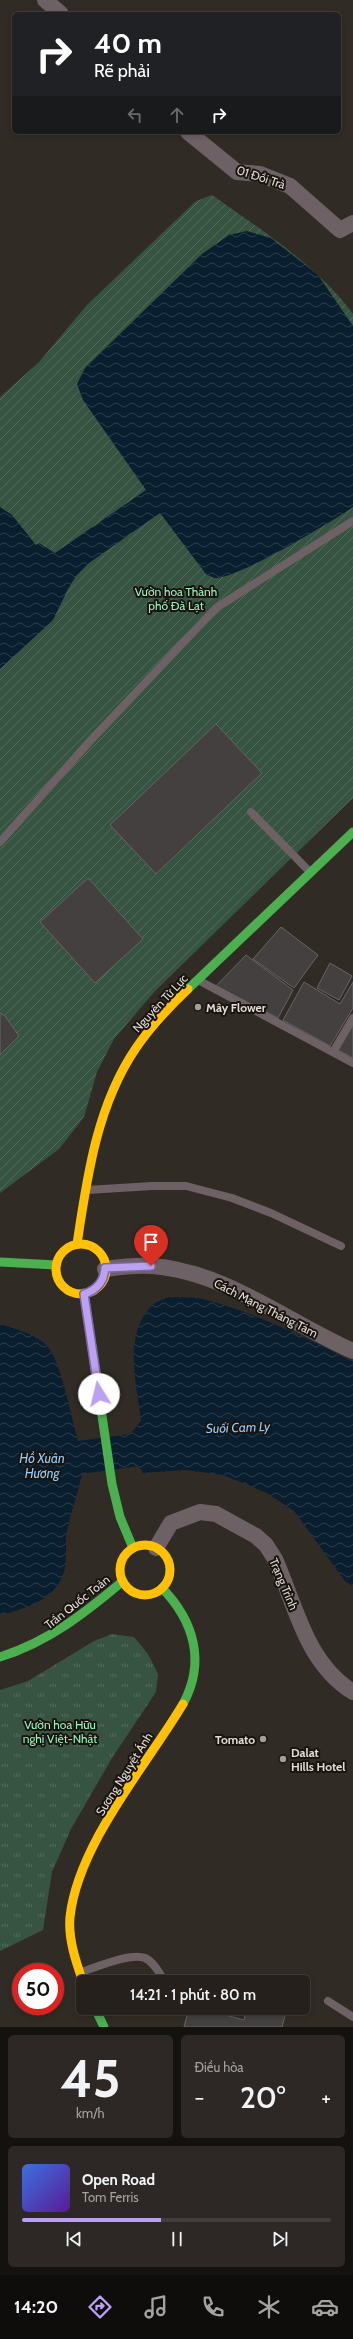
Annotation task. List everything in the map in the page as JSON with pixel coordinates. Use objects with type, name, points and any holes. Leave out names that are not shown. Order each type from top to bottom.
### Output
[{"type":"main road","name":"Nguyên Tử Lực","points":[[77,1244],[85,1191],[93,1154],[113,1091],[127,1062],[144,1037],[198,980],[353,832]]},
{"type":"main road","points":[[77,1244],[84,1244],[97,1250],[102,1256],[105,1268],[105,1275],[98,1287],[84,1294],[76,1294],[63,1286],[59,1280],[56,1265],[63,1251],[77,1244]]},
{"type":"main road","points":[[0,1262],[56,1265]]},
{"type":"main road","points":[[84,1294],[112,1484],[120,1517],[133,1548]]},
{"type":"main road","points":[[148,1546],[156,1548],[166,1557],[170,1570],[169,1577],[162,1588],[156,1593],[141,1595],[127,1588],[123,1581],[120,1566],[123,1559],[133,1548],[148,1546]]},
{"type":"main road","name":"Trần Quốc Toản","points":[[0,1657],[28,1648],[51,1637],[123,1581]]},
{"type":"main road","name":"Sương Nguyệt Ánh","points":[[81,1975],[70,1918],[78,1880],[103,1831],[182,1705],[193,1681],[196,1654],[191,1629],[179,1606],[162,1588]]},
{"type":"main road","points":[[98,2015],[104,2027]]},
{"type":"street","name":"01 Đồi Trà","points":[[190,134],[237,172],[260,174],[290,186],[340,230],[353,223]]},
{"type":"street","name":"Cách Mạng Tháng Tám","points":[[105,1268],[151,1266],[195,1274],[228,1286],[353,1351]]},
{"type":"street","name":"Trạng Trình","points":[[156,1548],[170,1523],[200,1512],[216,1514],[256,1536],[266,1545],[275,1559],[316,1656],[338,1682],[353,1692]]},
{"type":"lane","points":[[0,842],[91,740],[216,608],[353,521]]},
{"type":"lane","points":[[251,812],[311,872]]},
{"type":"lane","points":[[198,980],[353,1063]]},
{"type":"lane","points":[[333,1052],[353,1018]]},
{"type":"lane","points":[[85,1191],[152,1186],[186,1186],[239,1201],[271,1213],[341,1246]]},
{"type":"lane","points":[[80,1972],[134,1956],[145,1958],[154,1966],[160,1975]]},
{"type":"lane","points":[[328,2002],[353,2017]]},
{"type":"green space","name":"Vườn hoa Thành phố Đà Lạt","points":[[212,195],[306,264],[339,296],[353,314],[353,798],[155,991],[114,1039],[97,1072],[84,1117],[59,1149],[0,1193],[0,397],[39,362],[87,305],[196,201]]},
{"type":"green space","name":"Vườn hoa Hữu nghị Việt-Nhật","points":[[112,1634],[134,1637],[148,1654],[158,1674],[156,1692],[112,1758],[71,1829],[52,1872],[43,1930],[0,1951],[0,1690],[28,1681],[94,1641]]},
{"type":"water","points":[[247,231],[271,238],[318,275],[353,326],[353,507],[284,549],[261,561],[225,576],[214,578],[206,574],[160,513],[89,563],[76,576],[53,620],[0,669],[0,507],[12,515],[36,545],[39,543],[55,553],[146,490],[83,400],[77,384],[85,368],[202,254],[229,235]]},
{"type":"water","points":[[169,1297],[190,1297],[221,1304],[260,1318],[299,1335],[353,1362],[353,1586],[345,1581],[294,1511],[267,1493],[223,1475],[185,1470],[143,1473],[139,1466],[82,1474],[67,1531],[66,1563],[62,1578],[49,1594],[40,1600],[21,1609],[0,1615],[0,1324],[25,1332],[37,1338],[47,1346],[57,1364],[66,1391],[78,1441],[130,1434],[141,1421],[134,1360],[137,1330],[143,1317],[153,1305]]},
{"type":"building","points":[[216,724],[262,773],[156,874],[110,825]]},
{"type":"building","points":[[88,878],[143,939],[95,983],[40,922]]},
{"type":"building","points":[[281,927],[318,955],[294,988],[253,959]]},
{"type":"building","points":[[246,955],[293,990],[278,1018],[216,986]]},
{"type":"building","points":[[330,963],[352,976],[339,1000],[317,988]]},
{"type":"building","points":[[304,982],[340,1004],[353,982],[353,1008],[330,1046],[283,1020]]},
{"type":"building","points":[[0,1013],[5,1016],[19,1036],[0,1055]]},
{"type":"building","points":[[353,1025],[353,1058],[338,1050]]},
{"type":"building","points":[[187,2015],[225,2015],[244,2020],[245,2015],[285,2015],[282,2027],[184,2027]]},
{"type":"traffic: fast","points":[[188,989],[353,832]]},
{"type":"traffic: fast","points":[[0,1262],[56,1265]]},
{"type":"traffic: fast","points":[[84,1293],[112,1484],[120,1517],[133,1548]]},
{"type":"traffic: fast","points":[[0,1657],[18,1651],[50,1635],[80,1615],[123,1581]]},
{"type":"traffic: fast","points":[[162,1588],[182,1614],[189,1628],[193,1643],[195,1658],[194,1673],[190,1688],[183,1704]]},
{"type":"traffic: fast","points":[[98,2015],[104,2027]]},
{"type":"traffic: slow","points":[[77,1244],[85,1193],[96,1142],[112,1093],[136,1048],[160,1017],[188,989]]},
{"type":"traffic: slow","points":[[81,1244],[95,1248],[102,1255],[106,1269],[102,1283],[95,1290],[81,1294],[67,1290],[60,1283],[56,1269],[60,1255],[67,1248],[81,1244]]},
{"type":"traffic: slow","points":[[145,1545],[154,1547],[165,1556],[170,1570],[168,1579],[159,1590],[145,1595],[136,1593],[125,1584],[120,1570],[122,1561],[131,1550],[145,1545]]},
{"type":"traffic: slow","points":[[81,1975],[71,1942],[70,1917],[76,1889],[86,1862],[116,1806],[183,1704]]},
{"type":"place","name":"Mây Flower","points":[[198,1007]]},
{"type":"place","name":"Tomato","points":[[263,1739]]},
{"type":"place","name":"Dalat Hills Hotel","points":[[283,1759]]},
{"type":"route","points":[[99,1394],[84,1294],[98,1287],[105,1275],[105,1268],[151,1266]]},
{"type":"water label","name":"Suối Cam Ly","points":[[238,1427]]},
{"type":"water label","name":"Hồ Xuân Hương","points":[[42,1466]]}]
